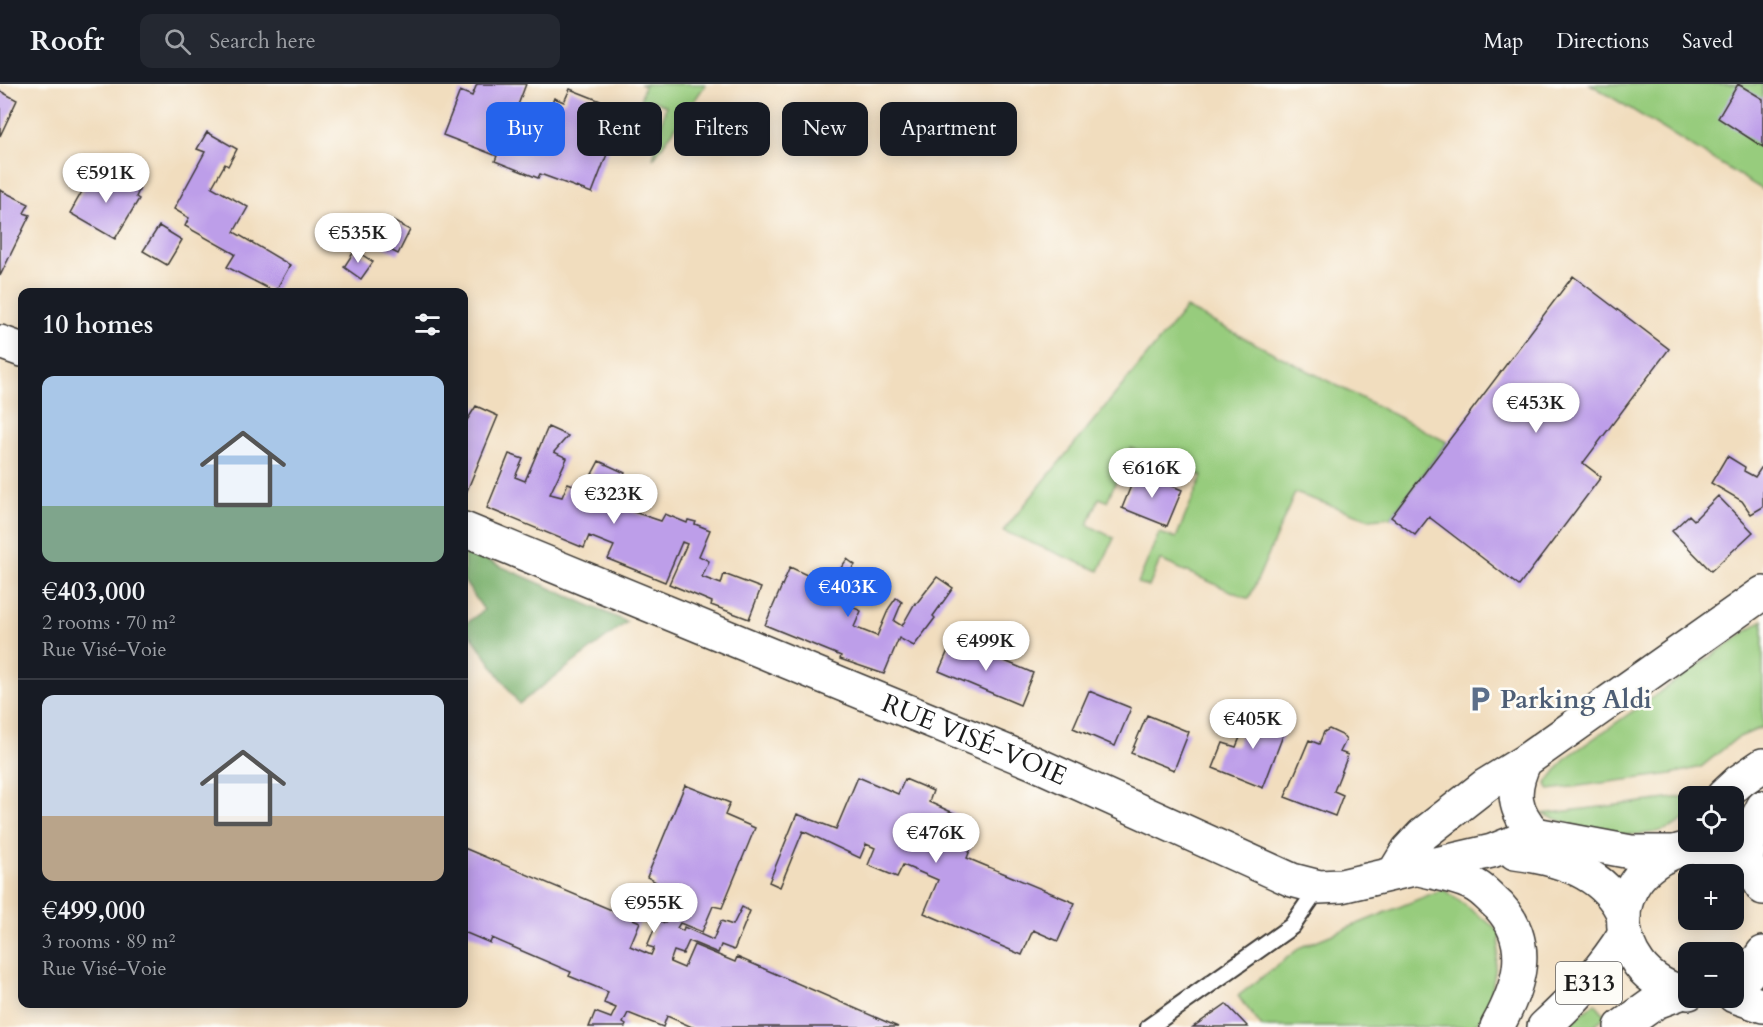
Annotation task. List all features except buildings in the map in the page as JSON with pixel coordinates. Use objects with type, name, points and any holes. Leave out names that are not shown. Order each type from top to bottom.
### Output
[{"type":"main road","points":[[0,342],[18,349]]},
{"type":"main road","name":"RUE VISÉ-VOIE","points":[[468,531],[1034,762],[1292,880],[1319,887],[1341,886],[1492,851],[1535,834]]},
{"type":"main road","points":[[1497,1027],[1514,993],[1519,972],[1519,950],[1511,922],[1489,896],[1470,883],[1405,871],[1407,850],[1422,835],[1486,785],[1525,761],[1763,593]]},
{"type":"main road","points":[[1525,761],[1517,780],[1515,795],[1525,823],[1535,834],[1631,852],[1678,846]]},
{"type":"main road","points":[[1734,786],[1763,765]]},
{"type":"main road","points":[[1757,878],[1750,833],[1763,807]]},
{"type":"main road","points":[[1625,924],[1628,896],[1638,879],[1646,868],[1678,847]]},
{"type":"main road","name":"RUE VISÉ-VOIE","points":[[1492,851],[1548,858],[1585,874],[1601,884],[1613,896],[1625,924],[1632,954],[1644,971],[1661,984],[1678,989]]},
{"type":"main road","points":[[1721,852],[1732,856],[1757,878]]},
{"type":"main road","name":"E313","points":[[1544,1027],[1589,983],[1612,954],[1625,924]]},
{"type":"main road","points":[[1744,977],[1763,953]]},
{"type":"main road","name":"E313","points":[[1621,1027],[1656,1002],[1678,995]]},
{"type":"main road","points":[[1744,999],[1763,1006]]},
{"type":"lane","points":[[1149,1027],[1292,926],[1319,887]]},
{"type":"green space","points":[[640,84],[706,84],[693,102],[674,102],[674,129],[662,146],[662,122],[666,106],[662,102],[652,100],[651,102],[640,102],[644,86]]},
{"type":"green space","points":[[1590,84],[1763,84],[1763,190]]},
{"type":"green space","points":[[1186,308],[1447,442],[1391,517],[1370,519],[1295,493],[1249,599],[1160,560],[1149,587],[1138,583],[1159,533],[1176,538],[1202,476],[1131,448],[1107,501],[1099,498],[1088,525],[1114,538],[1099,571],[1003,531]]},
{"type":"green space","points":[[468,552],[627,622],[519,704],[468,631],[468,622],[484,610],[468,587]]},
{"type":"green space","points":[[1763,620],[1763,727],[1737,738],[1701,767],[1671,774],[1549,790],[1546,784],[1566,758]]},
{"type":"green space","points":[[1678,797],[1678,823],[1653,833],[1623,834],[1595,831],[1542,814]]},
{"type":"green space","points":[[1443,889],[1501,932],[1489,1009],[1473,1027],[1262,1027],[1238,996],[1301,947]]},
{"type":"green space","points":[[1595,1003],[1606,1016],[1592,1027],[1566,1027]]},
{"type":"place","name":"Parking Aldi","points":[[1480,699]]}]
